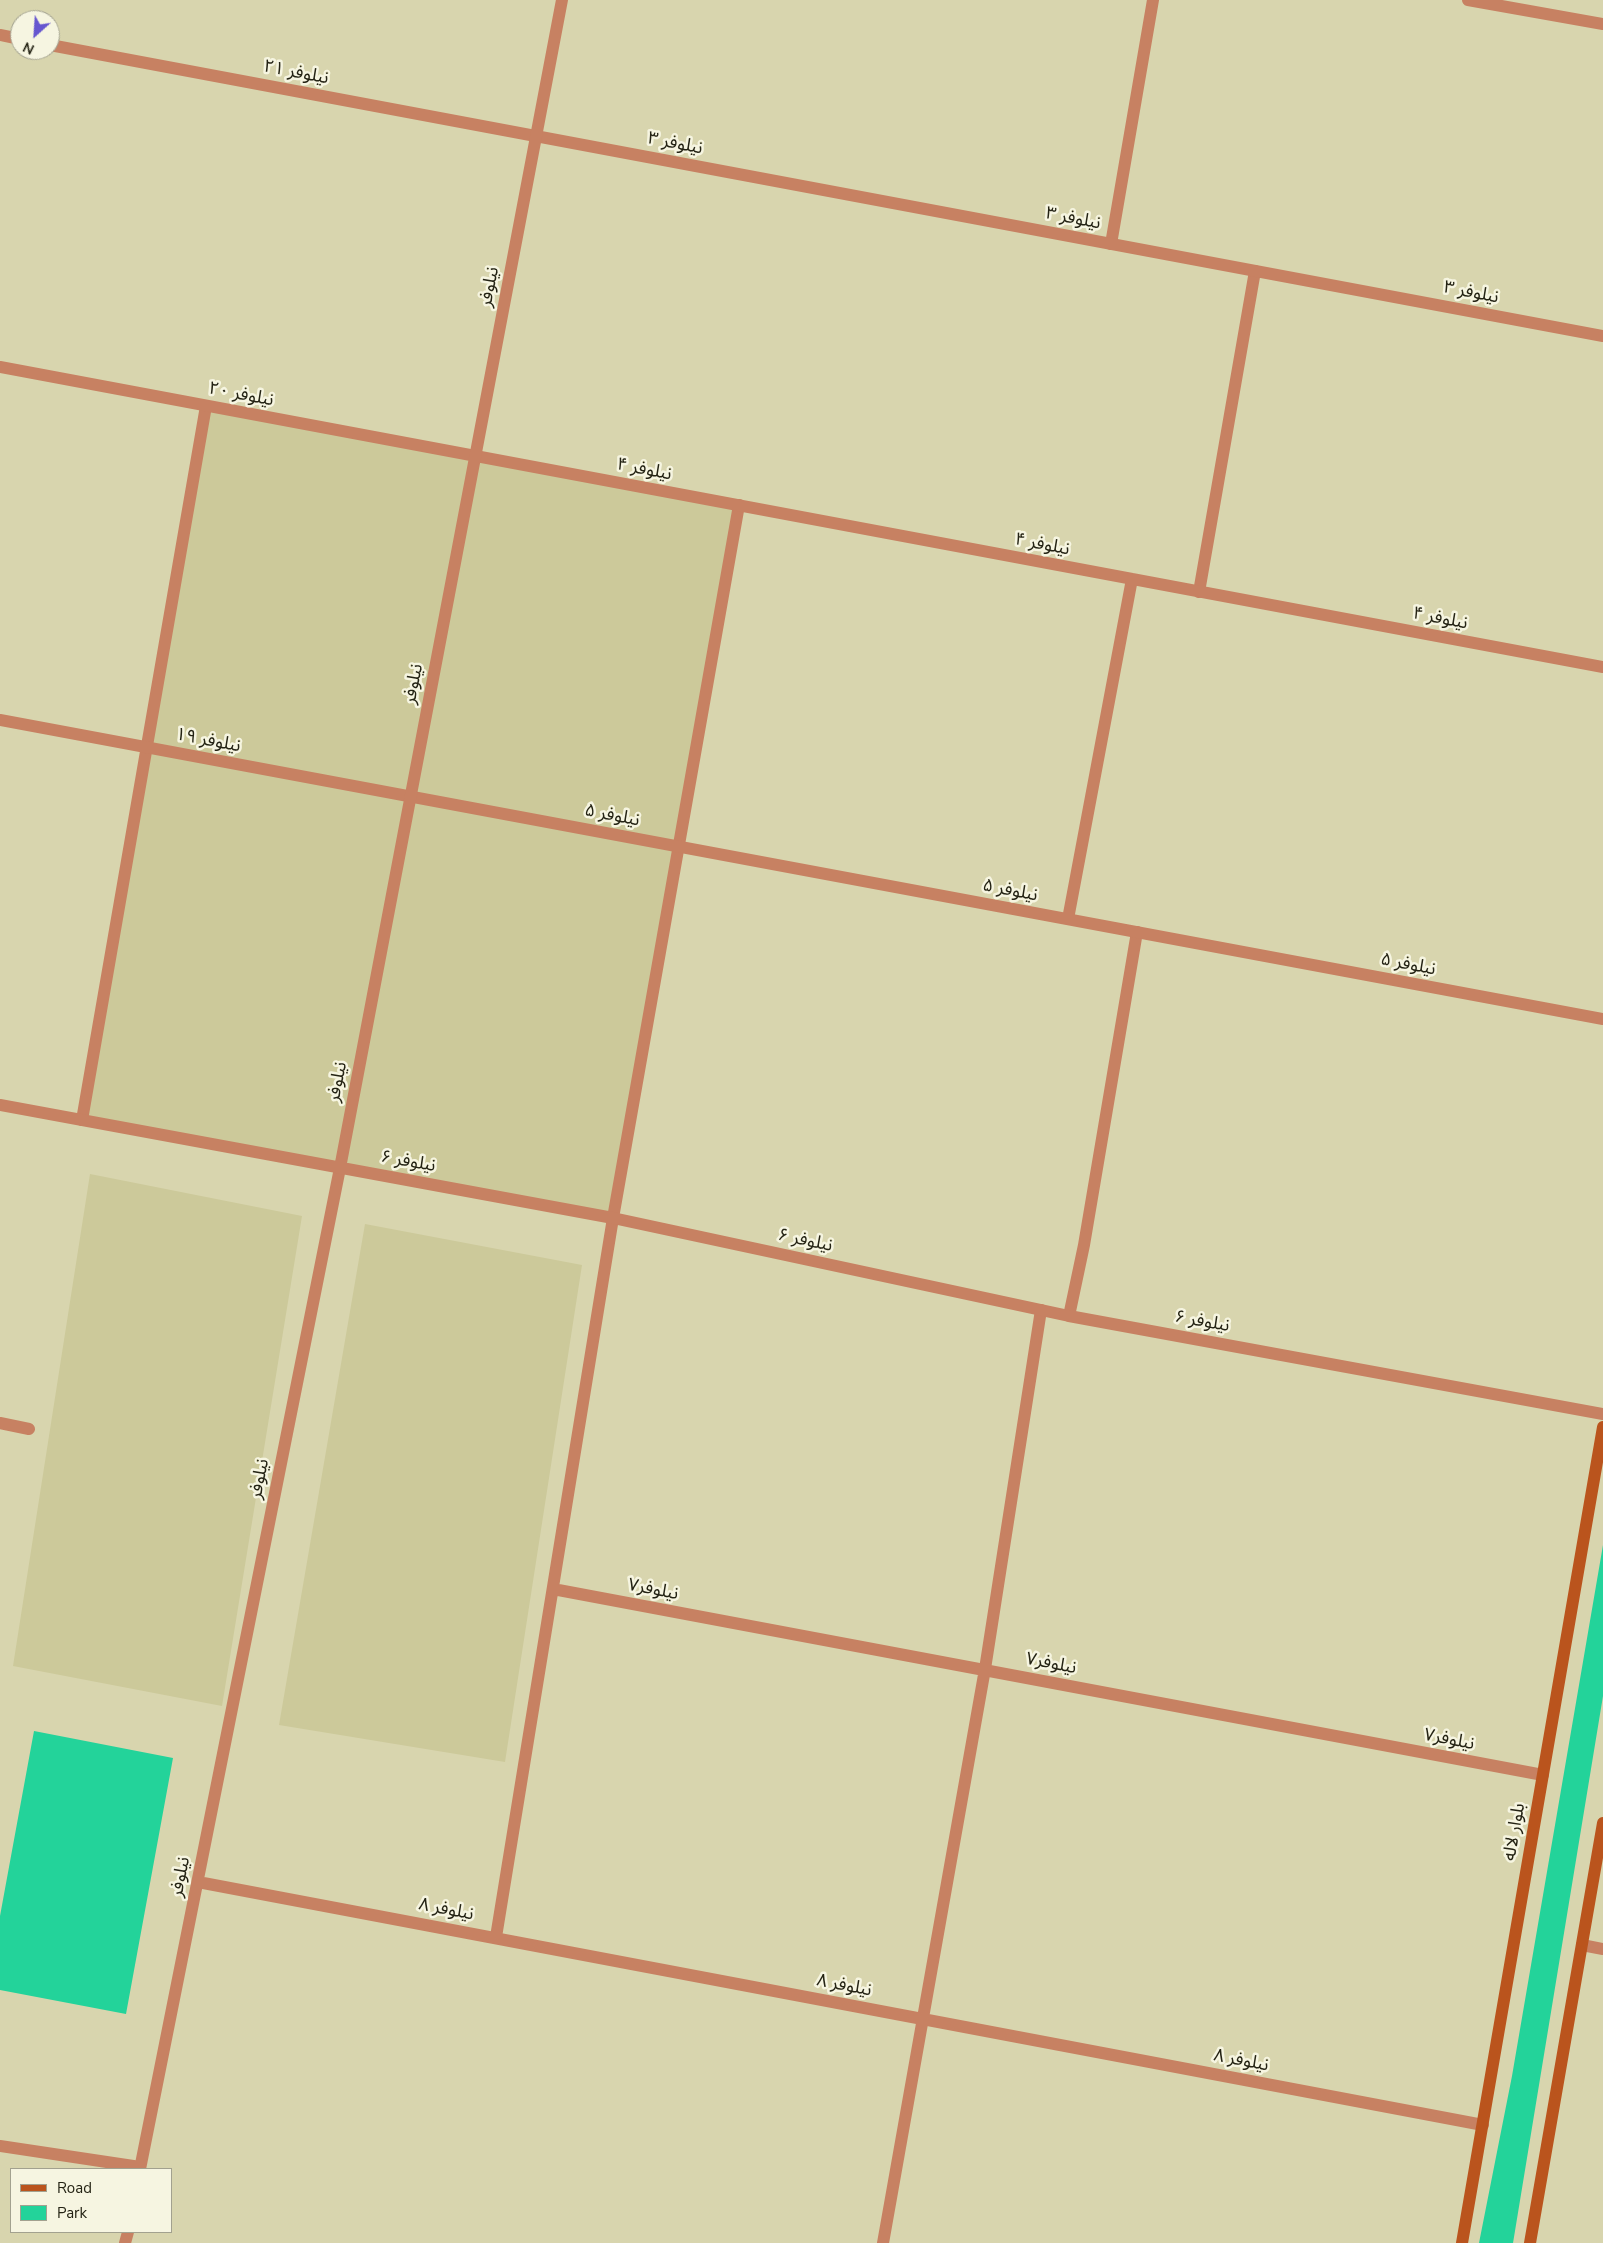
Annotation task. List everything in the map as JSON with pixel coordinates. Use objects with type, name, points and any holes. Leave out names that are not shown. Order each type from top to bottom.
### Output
[{"type":"main road","name":"بلوار لاله","points":[[1462,2243],[1603,1427]]},
{"type":"main road","points":[[1530,2243],[1603,1822]]},
{"type":"street","name":"نیلوفر","points":[[140,2168],[340,1168],[562,0]]},
{"type":"street","points":[[1111,244],[1153,0]]},
{"type":"street","points":[[1468,0],[1603,24]]},
{"type":"street","name":"نیلوفر ۲۱","points":[[60,46],[536,136]]},
{"type":"street","name":"نیلوفر ۳","points":[[536,136],[1603,336]]},
{"type":"street","points":[[1199,592],[1255,271]]},
{"type":"street","name":"نیلوفر ۲۰","points":[[0,367],[475,456]]},
{"type":"street","points":[[82,1120],[206,406]]},
{"type":"street","name":"نیلوفر ۴","points":[[475,456],[1603,667]]},
{"type":"street","points":[[496,1937],[613,1218],[739,505]]},
{"type":"street","points":[[1068,919],[1132,579]]},
{"type":"street","name":"نیلوفر ۱۹","points":[[0,720],[410,797]]},
{"type":"street","name":"نیلوفر ۵","points":[[410,797],[1603,1019]]},
{"type":"street","points":[[1069,1316],[1084,1245],[1137,932]]},
{"type":"street","name":"نیلوفر ۶","points":[[0,1105],[613,1218],[1069,1316],[1603,1414]]},
{"type":"street","points":[[883,2243],[985,1669],[1041,1310]]},
{"type":"street","points":[[0,1424],[29,1429]]},
{"type":"street","name":"نیلوفر۷","points":[[553,1589],[1543,1775]]},
{"type":"street","name":"نیلوفر ۸","points":[[198,1882],[1483,2125]]},
{"type":"street","points":[[1582,1945],[1603,1949]]},
{"type":"street","points":[[0,2146],[140,2168]]},
{"type":"shaded area","points":[[206,406],[739,505],[613,1218],[82,1120]]},
{"type":"shaded area","points":[[90,1174],[302,1216],[222,1706],[13,1666]]},
{"type":"shaded area","points":[[365,1224],[582,1265],[505,1762],[279,1725]]},
{"type":"green space","points":[[1603,1545],[1603,1696],[1513,2243],[1479,2243],[1512,2076]]},
{"type":"green space","points":[[34,1731],[173,1758],[126,2014],[0,1990],[0,1916]]}]
